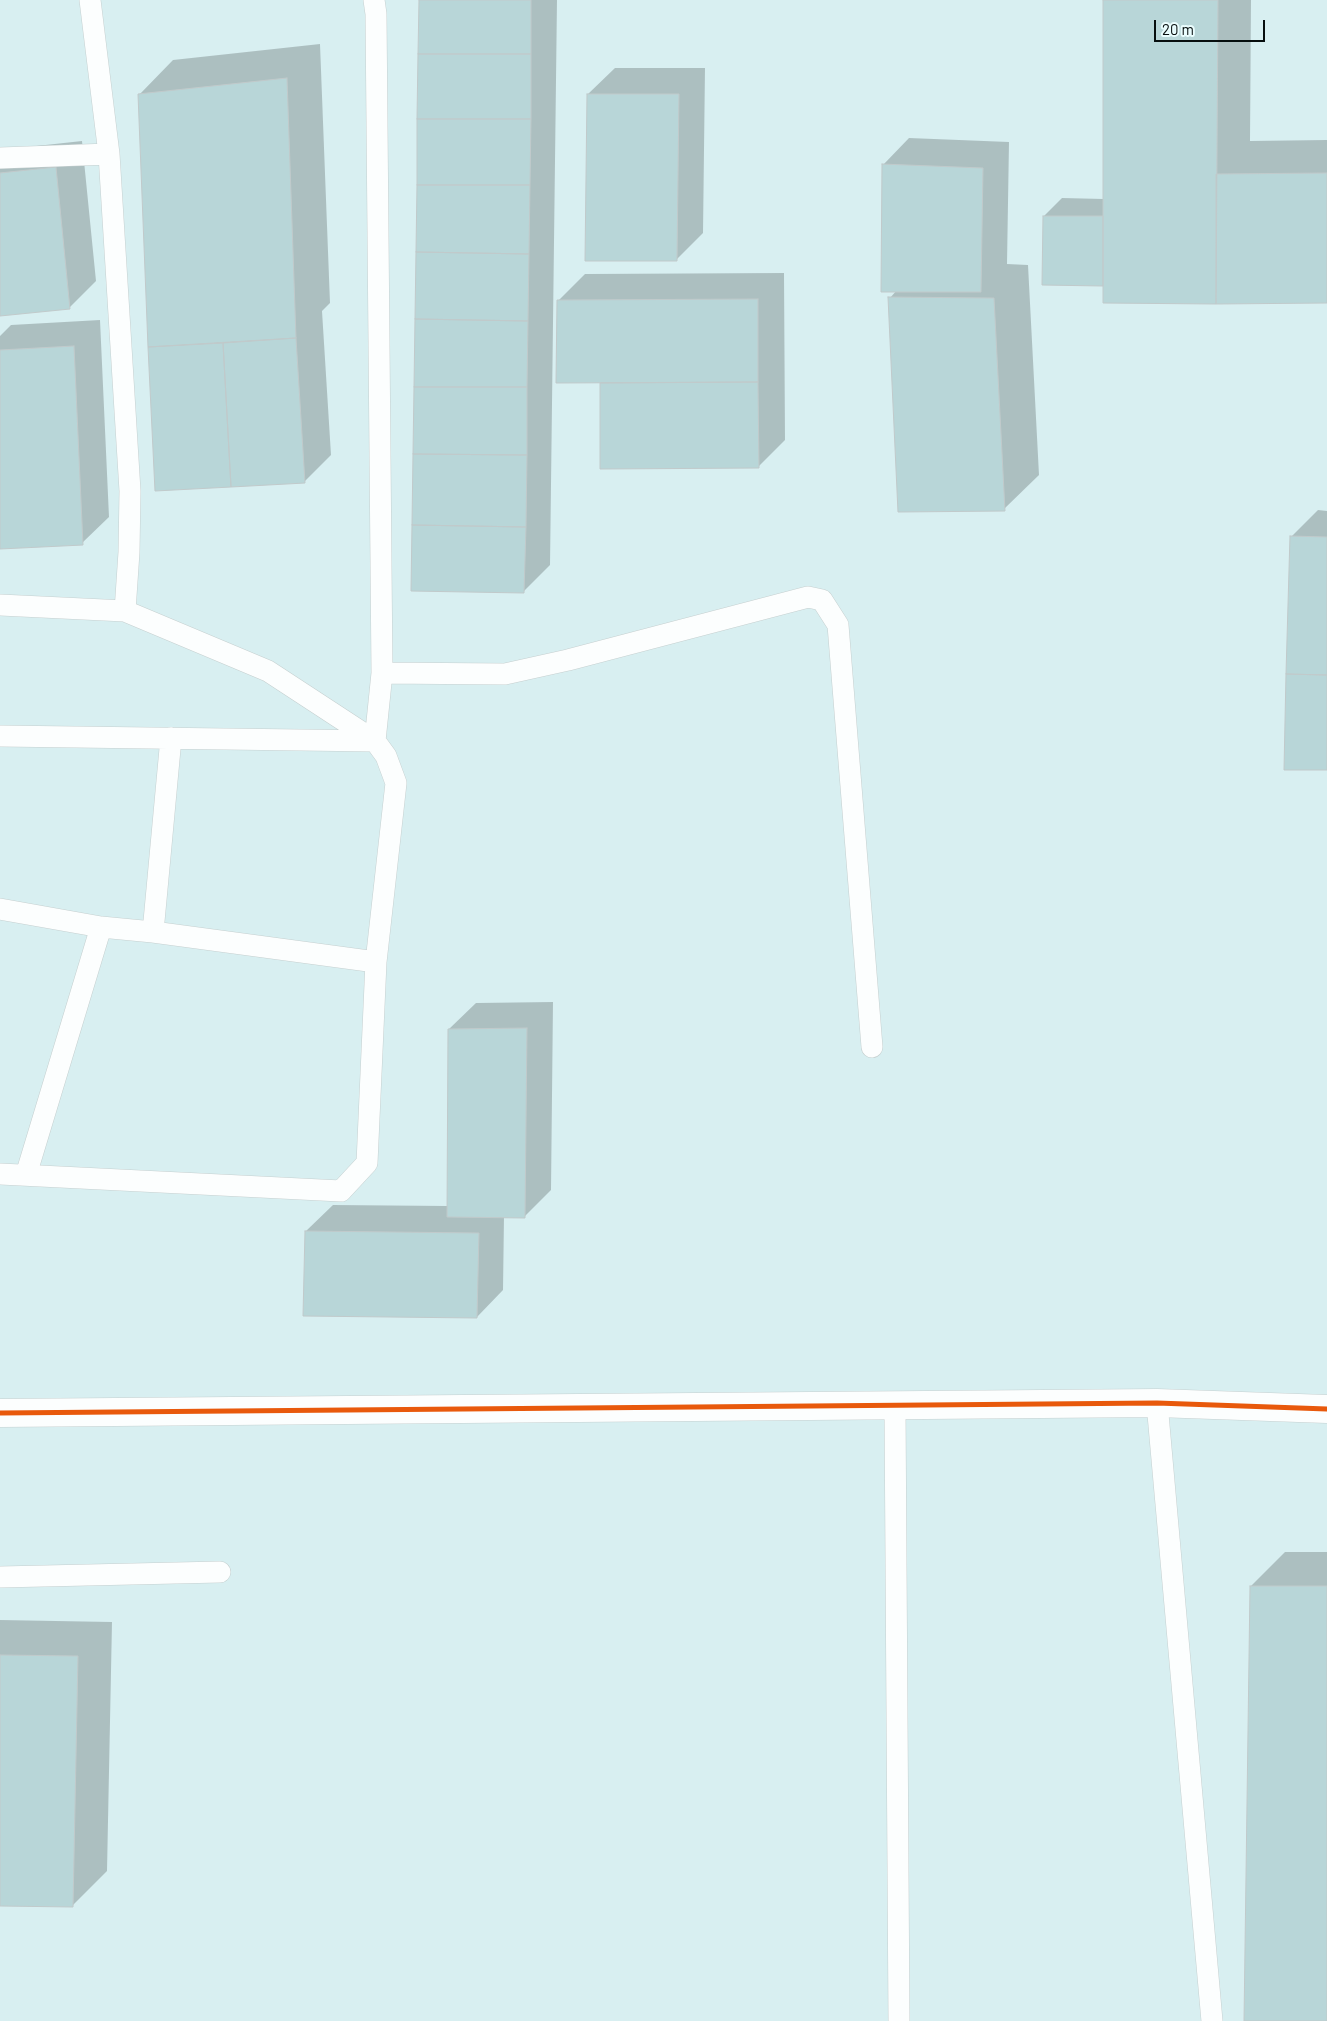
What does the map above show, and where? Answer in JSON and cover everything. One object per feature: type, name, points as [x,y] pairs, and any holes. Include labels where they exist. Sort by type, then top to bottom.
[{"type":"street","points":[[0,1413],[895,1407],[1157,1403],[1327,1410]]},
{"type":"lane","points":[[90,0],[109,154],[130,491],[126,611]]},
{"type":"lane","points":[[374,0],[376,14],[382,672],[374,741]]},
{"type":"lane","points":[[0,158],[109,154]]},
{"type":"lane","points":[[382,672],[505,674],[568,660],[808,598],[822,600],[838,625],[872,1047]]},
{"type":"lane","points":[[0,605],[126,611],[268,671],[374,741],[386,756],[396,783],[376,962],[368,1163],[341,1191],[0,1174]]},
{"type":"lane","points":[[0,736],[374,741]]},
{"type":"lane","points":[[153,932],[171,738]]},
{"type":"lane","points":[[0,909],[101,927],[153,932],[376,962]]},
{"type":"lane","points":[[26,1175],[101,927]]},
{"type":"lane","points":[[1157,1403],[1212,2021]]},
{"type":"lane","points":[[895,1407],[899,2021]]},
{"type":"lane","points":[[0,1577],[220,1572]]},
{"type":"shaded area","points":[[0,0],[1327,0],[1327,2021],[0,2021]]},
{"type":"building","points":[[419,0],[531,0],[531,54],[418,54]]},
{"type":"building","points":[[1103,0],[1218,0],[1216,304],[1103,303]]},
{"type":"building","points":[[418,54],[531,54],[531,119],[417,119]]},
{"type":"building","points":[[287,78],[296,338],[148,347],[138,94]]},
{"type":"building","points":[[587,94],[679,94],[677,261],[585,261]]},
{"type":"building","points":[[417,119],[531,119],[530,185],[417,185]]},
{"type":"building","points":[[882,164],[983,168],[981,292],[881,292]]},
{"type":"building","points":[[56,167],[70,309],[0,316],[0,173]]},
{"type":"building","points":[[1327,173],[1327,303],[1216,304],[1216,174]]},
{"type":"building","points":[[417,185],[530,185],[529,254],[416,252]]},
{"type":"building","points":[[1043,216],[1103,216],[1103,286],[1042,285]]},
{"type":"building","points":[[416,252],[529,254],[528,321],[415,319]]},
{"type":"building","points":[[888,297],[994,298],[1005,511],[898,512]]},
{"type":"building","points":[[758,299],[758,382],[556,383],[557,300]]},
{"type":"building","points":[[415,319],[528,321],[527,387],[414,387]]},
{"type":"building","points":[[296,338],[305,483],[231,487],[223,343]]},
{"type":"building","points":[[223,343],[231,487],[155,491],[148,347]]},
{"type":"building","points":[[74,346],[83,545],[0,549],[0,350]]},
{"type":"building","points":[[758,382],[759,468],[600,469],[600,383]]},
{"type":"building","points":[[414,387],[527,387],[527,455],[413,454]]},
{"type":"building","points":[[413,454],[527,455],[526,527],[412,525]]},
{"type":"building","points":[[412,525],[526,527],[524,593],[411,591]]},
{"type":"building","points":[[1290,536],[1327,537],[1327,675],[1286,674]]},
{"type":"building","points":[[1286,674],[1327,675],[1327,770],[1284,770]]},
{"type":"building","points":[[527,1028],[525,1218],[447,1217],[448,1029]]},
{"type":"building","points":[[305,1231],[479,1233],[477,1318],[303,1316]]},
{"type":"building","points":[[1250,1586],[1327,1586],[1327,2021],[1244,2021]]},
{"type":"building","points":[[0,1655],[78,1656],[73,1907],[0,1906]]},
{"type":"cycle path","points":[[0,1413],[1157,1403],[1327,1409]]}]
